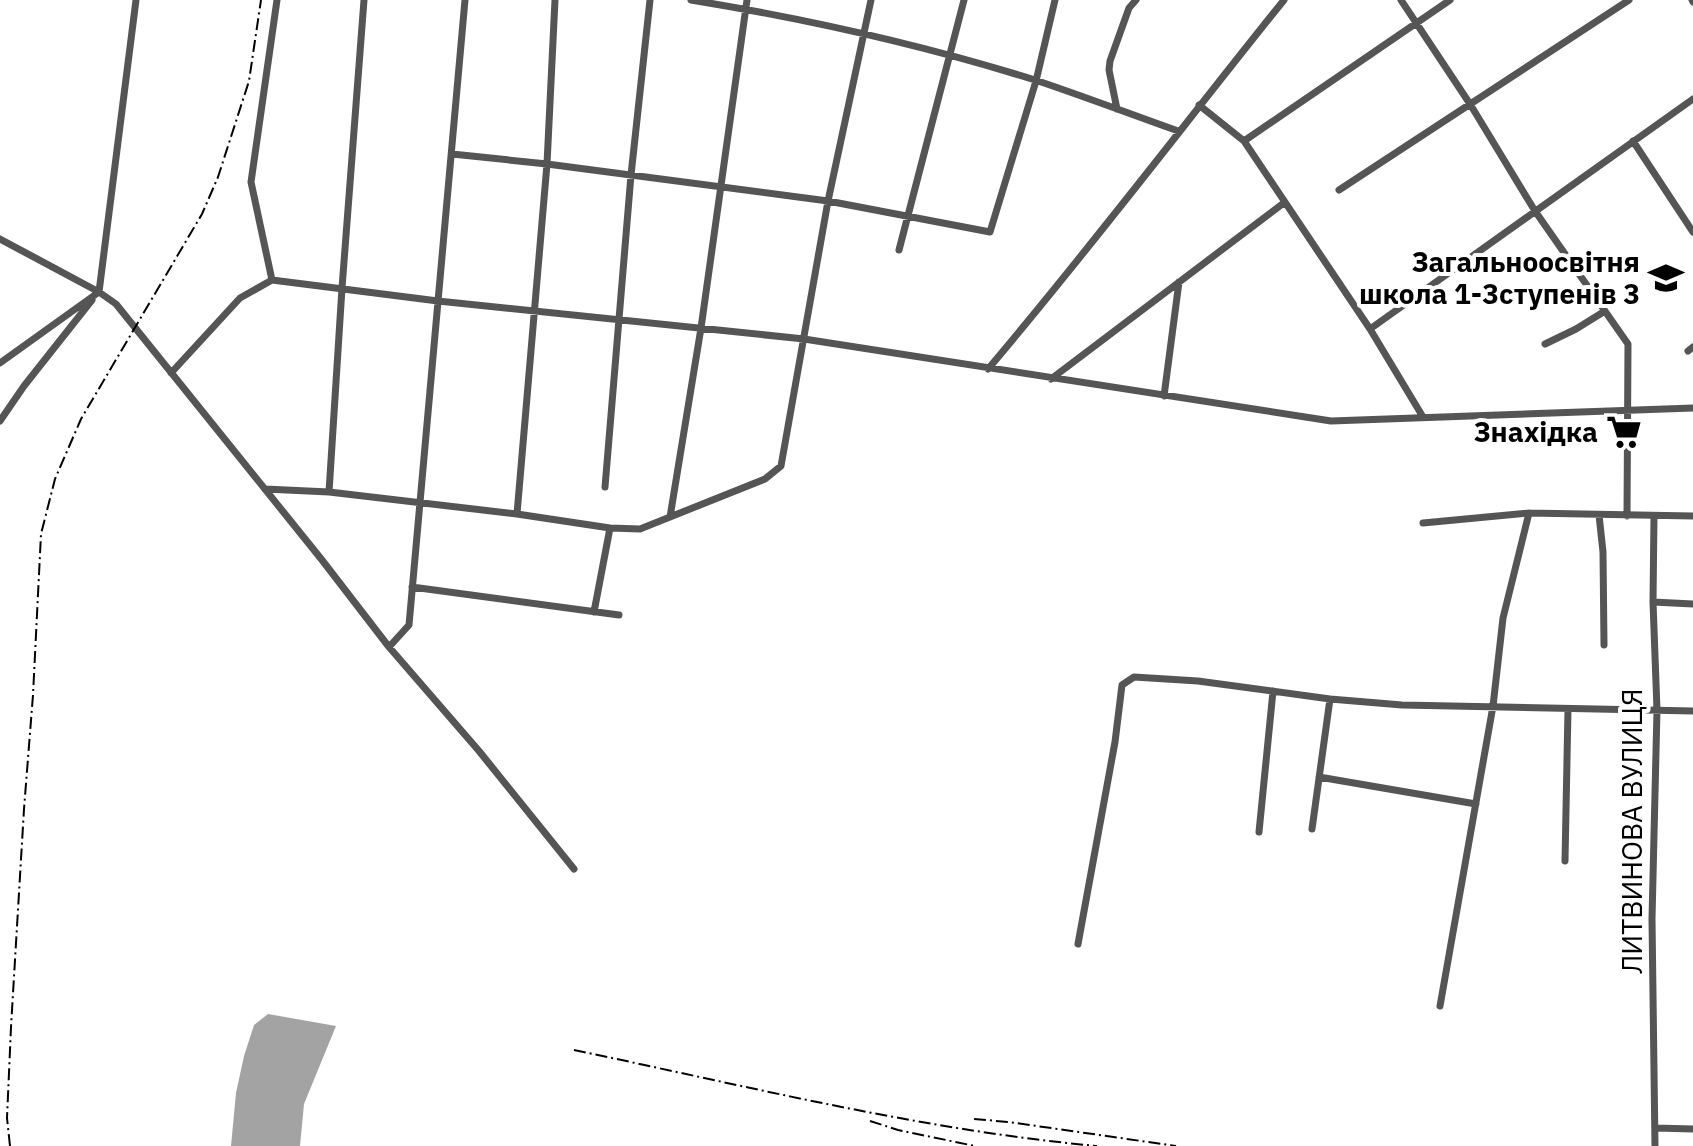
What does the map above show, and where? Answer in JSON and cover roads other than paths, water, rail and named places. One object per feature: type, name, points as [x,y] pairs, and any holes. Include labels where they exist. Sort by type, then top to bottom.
[{"type":"street","points":[[0,421],[99,292],[136,0]]},
{"type":"street","points":[[272,280],[251,182],[277,0]]},
{"type":"street","points":[[329,492],[364,0]]},
{"type":"street","points":[[389,647],[409,625],[465,0]]},
{"type":"street","points":[[517,514],[547,164],[555,0]]},
{"type":"street","points":[[605,487],[631,175],[650,0]]},
{"type":"street","points":[[691,0],[864,34],[950,56],[1036,81],[1178,131]]},
{"type":"street","points":[[670,517],[701,328],[747,0]]},
{"type":"street","points":[[265,489],[329,492],[610,528],[640,529],[765,479],[781,466],[828,201],[871,0]]},
{"type":"street","points":[[899,250],[964,0]]},
{"type":"street","points":[[452,154],[828,201],[990,232],[1036,81],[1055,0]]},
{"type":"street","points":[[1117,109],[1110,81],[1110,61],[1129,8],[1136,0]]},
{"type":"street","points":[[988,369],[1051,295],[1284,0]]},
{"type":"street","points":[[1401,0],[1470,104],[1535,211],[1628,344],[1627,516]]},
{"type":"street","points":[[1244,141],[1450,0]]},
{"type":"street","points":[[1339,190],[1629,0]]},
{"type":"street","points":[[1370,329],[1693,99]]},
{"type":"street","points":[[1199,105],[1244,141],[1370,329],[1423,417]]},
{"type":"street","points":[[1633,141],[1693,232]]},
{"type":"street","points":[[1051,379],[1285,202]]},
{"type":"street","points":[[0,239],[116,304],[389,647],[479,751],[574,869]]},
{"type":"street","points":[[171,373],[240,298],[272,280],[438,301],[804,339],[1331,421],[1693,408]]},
{"type":"street","points":[[1164,396],[1179,282]]},
{"type":"street","points":[[0,363],[99,292]]},
{"type":"street","points":[[1545,344],[1605,311]]},
{"type":"street","points":[[1440,1006],[1493,706],[1503,618],[1529,513]]},
{"type":"street","points":[[1423,523],[1529,513],[1693,516]]},
{"type":"street","points":[[1599,515],[1603,552],[1604,645]]},
{"type":"street","name":"ЛИТВИНОВА ВУЛИЦЯ","points":[[1654,516],[1657,710],[1652,919],[1655,1146]]},
{"type":"street","points":[[594,612],[610,528]]},
{"type":"street","points":[[412,587],[619,615]]},
{"type":"street","points":[[1653,602],[1693,604]]},
{"type":"street","points":[[1078,944],[1115,742],[1122,685],[1134,677],[1198,681],[1330,699],[1402,705],[1693,711]]},
{"type":"street","points":[[1259,832],[1273,691]]},
{"type":"street","points":[[1312,829],[1330,699]]},
{"type":"street","points":[[1565,861],[1568,709]]},
{"type":"street","points":[[1319,777],[1476,804]]},
{"type":"street","points":[[1655,1128],[1693,1129]]},
{"type":"railway","points":[[10,1146],[7,1118],[11,1027],[41,534],[55,479],[81,419],[202,214],[218,177],[249,81],[261,0]]},
{"type":"railway","points":[[574,1050],[900,1118],[1097,1146]]},
{"type":"railway","points":[[974,1119],[1176,1146]]},
{"type":"railway","points":[[870,1121],[975,1146]]},
{"type":"place","name":"Загальноосвiтня школа 1-3ступенiв 3","points":[[1666,278]]},
{"type":"place","name":"Знахідка","points":[[1624,432]]}]
